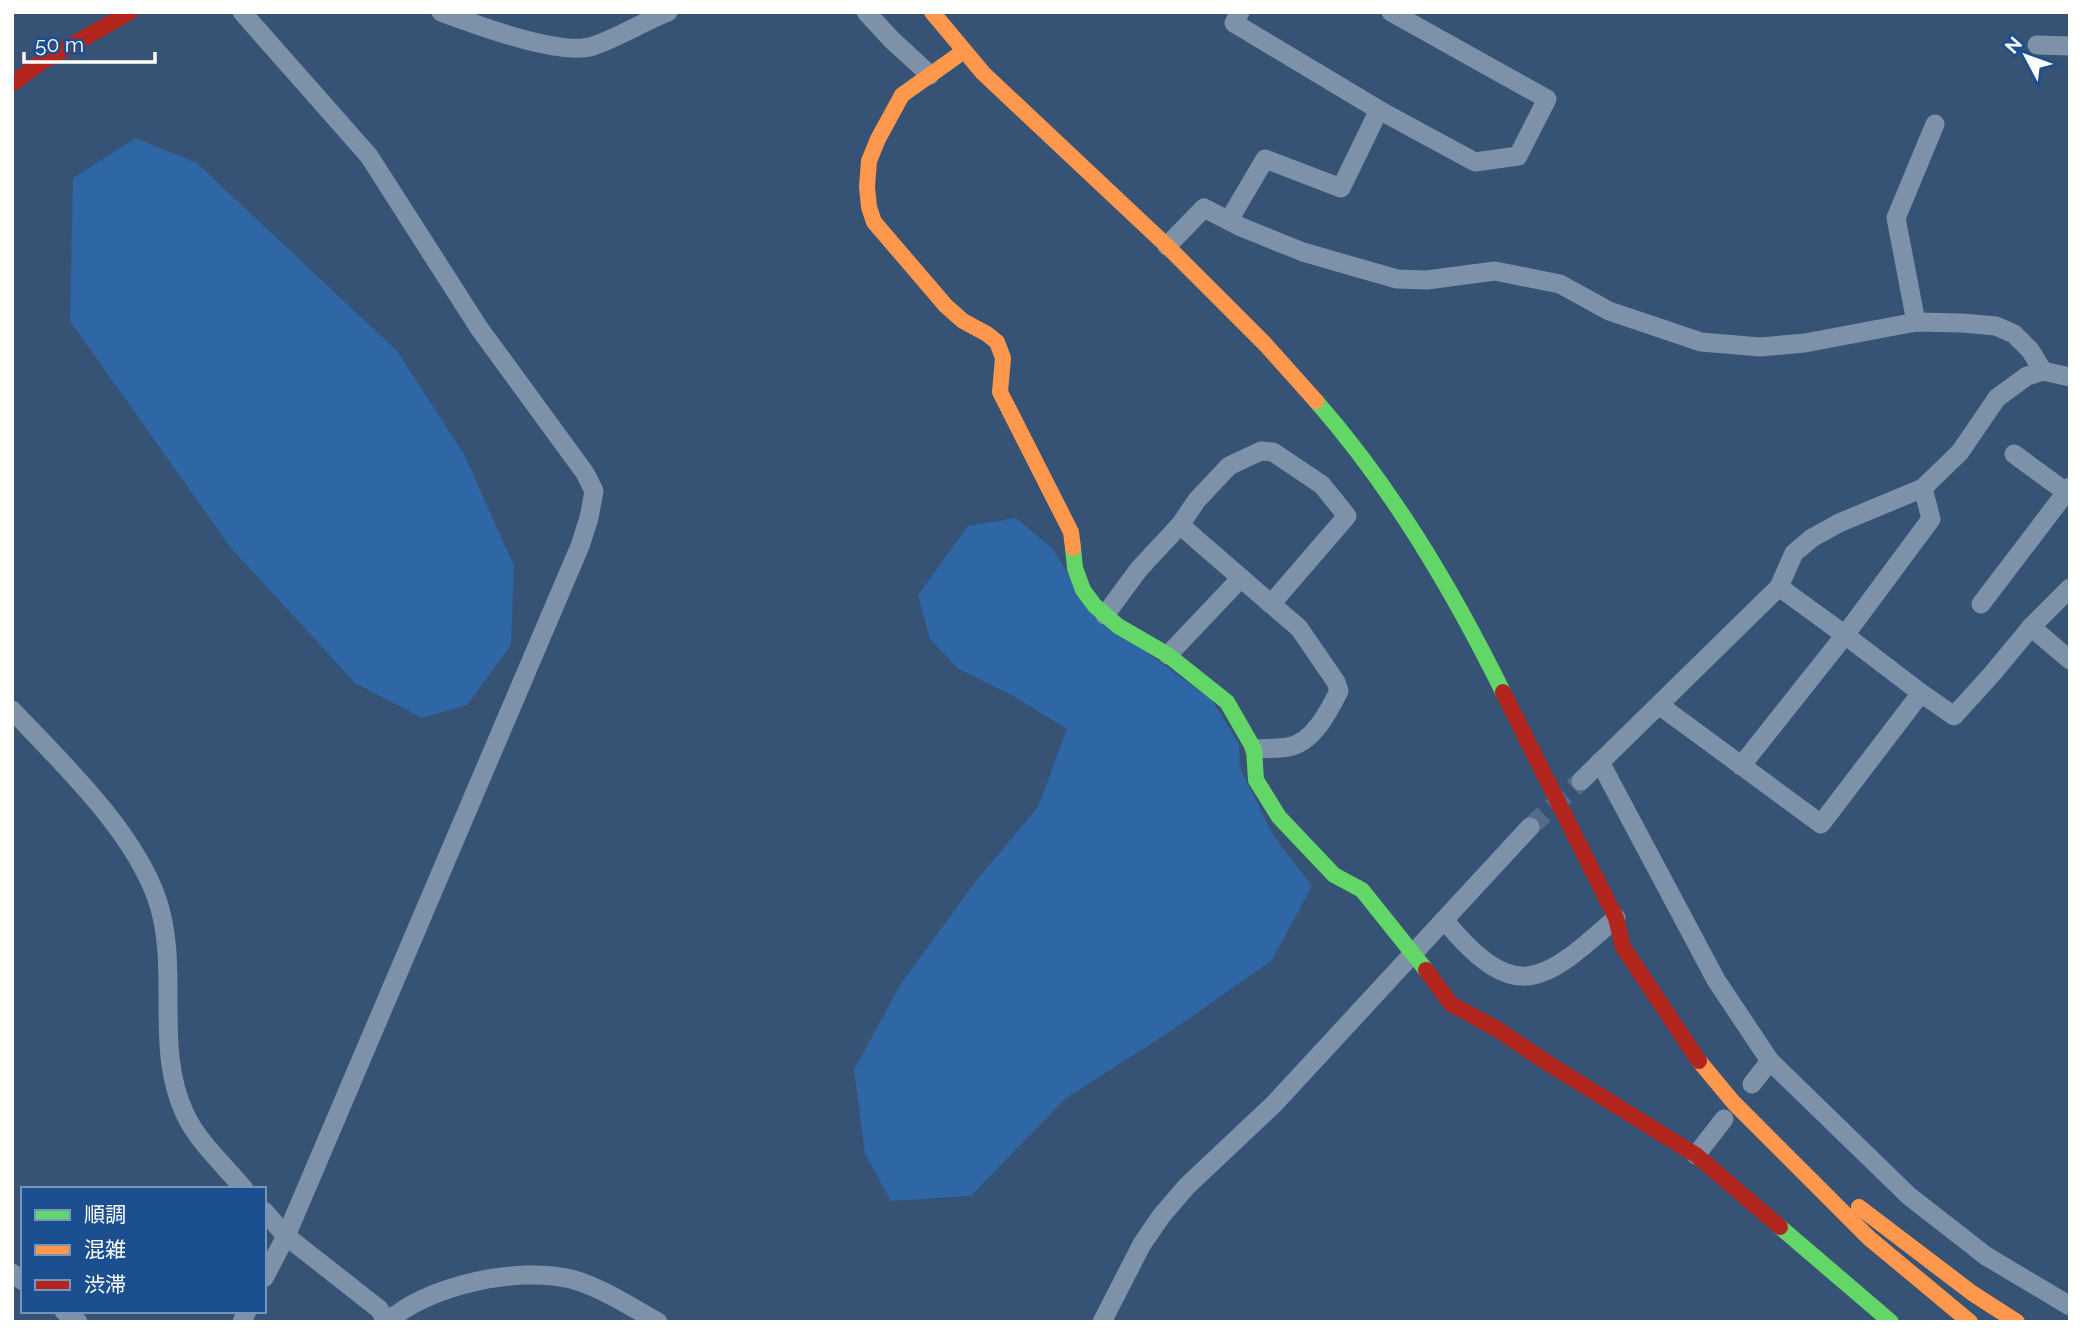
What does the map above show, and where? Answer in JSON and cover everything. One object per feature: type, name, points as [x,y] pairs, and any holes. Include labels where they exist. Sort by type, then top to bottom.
[{"type":"street","points":[[12,84],[40,63],[131,12]]},
{"type":"street","points":[[242,12],[369,156],[479,328],[585,473],[594,491],[589,518],[574,559],[286,1236],[266,1274]]},
{"type":"street","points":[[441,12],[502,33],[575,49],[593,46],[668,12]]},
{"type":"street","points":[[866,12],[930,75]]},
{"type":"street","points":[[932,12],[983,73],[1167,246],[1299,380],[1367,465],[1427,551],[1469,623],[1616,918],[1623,947],[1684,1041],[1725,1093],[1869,1238],[1970,1322]]},
{"type":"street","points":[[1240,12],[1234,23],[1379,110],[1475,162],[1518,156],[1547,99],[1391,12]]},
{"type":"street","points":[[2037,45],[2070,46]]},
{"type":"street","points":[[964,51],[902,95],[869,161],[869,207],[874,222],[944,305],[965,323],[995,340],[1001,348],[1003,355],[1000,392],[1071,532],[1076,568],[1083,590],[1118,626],[1168,655],[1227,702],[1254,749],[1256,780],[1279,817],[1334,875],[1362,890],[1451,1004],[1497,1029],[1696,1155],[1891,1322]]},
{"type":"street","points":[[1229,220],[1265,159],[1340,188],[1379,110]]},
{"type":"street","points":[[1916,322],[1896,218],[1936,124]]},
{"type":"street","points":[[1167,246],[1204,208],[1303,251],[1397,279],[1427,280],[1495,271],[1560,284],[1609,311],[1701,342],[1760,347],[1805,343],[1916,322],[1996,326],[2014,334],[2031,350],[2043,371]]},
{"type":"street","points":[[1581,781],[1779,587],[1794,553],[1812,538],[1839,523],[1923,488],[1960,452],[1997,398],[2027,376],[2043,371],[2070,377]]},
{"type":"street","points":[[1105,615],[1139,569],[1180,526],[1197,500],[1229,466],[1261,452],[1273,452],[1322,485],[1347,516],[1271,604]]},
{"type":"street","points":[[1981,604],[2068,490],[2014,454]]},
{"type":"street","points":[[1741,766],[1845,635],[1931,519],[1923,488]]},
{"type":"street","points":[[1180,526],[1299,628],[1339,691],[1326,717],[1308,736],[1291,747],[1254,749]]},
{"type":"street","points":[[1168,655],[1241,578]]},
{"type":"street","points":[[1779,587],[1954,716],[2031,627],[2070,588]]},
{"type":"street","points":[[2031,627],[2070,660]]},
{"type":"street","points":[[1658,705],[1821,824],[1921,693]]},
{"type":"street","points":[[12,710],[90,795],[120,833],[151,885],[158,902],[166,939],[168,1058],[175,1087],[184,1113],[195,1132],[242,1187]]},
{"type":"street","points":[[1600,762],[1716,980],[1770,1061],[1909,1196],[1986,1256],[2070,1306]]},
{"type":"street","points":[[1102,1322],[1142,1244],[1187,1186],[1274,1104],[1530,827]]},
{"type":"street","points":[[1445,920],[1483,961],[1502,972],[1522,976],[1545,973],[1570,958],[1616,918]]},
{"type":"street","points":[[1616,918],[1646,951],[1687,1019],[1755,1105],[1823,1177],[1921,1256],[2017,1322]]},
{"type":"street","points":[[1752,1084],[1770,1061]]},
{"type":"street","points":[[1696,1155],[1724,1119]]},
{"type":"street","points":[[266,1214],[286,1236],[379,1309],[385,1322],[397,1313],[457,1286],[515,1275],[571,1279],[590,1286],[658,1322]]},
{"type":"shaded area","points":[[136,138],[197,163],[397,351],[464,454],[514,566],[511,645],[467,705],[422,718],[355,683],[231,548],[70,321],[73,178]]},
{"type":"shaded area","points":[[1016,518],[1052,548],[1094,614],[1212,700],[1239,744],[1240,768],[1273,835],[1312,886],[1272,960],[1183,1023],[1065,1099],[971,1196],[891,1201],[865,1154],[854,1070],[900,985],[976,881],[1038,807],[1067,729],[1010,694],[957,668],[930,639],[918,595],[968,526]]},
{"type":"tunnel","points":[[1530,827],[1581,781]]},
{"type":"traffic: fast","points":[[1316,401],[1371,469],[1396,505],[1442,578],[1503,692]]},
{"type":"traffic: fast","points":[[1073,548],[1075,568],[1083,590],[1095,606],[1118,626],[1168,655],[1227,702],[1254,749],[1256,780],[1279,817],[1334,875],[1362,890],[1426,970]]},
{"type":"traffic: fast","points":[[1780,1227],[1891,1322]]},
{"type":"traffic: slow","points":[[932,12],[983,73],[1167,246],[1265,344],[1316,401]]},
{"type":"traffic: slow","points":[[964,51],[902,95],[869,161],[869,207],[874,222],[946,306],[963,321],[997,342],[1003,358],[1000,392],[1071,532],[1073,548]]},
{"type":"traffic: slow","points":[[1699,1061],[1734,1103],[1869,1238],[1970,1322]]},
{"type":"traffic: slow","points":[[1859,1207],[1972,1293],[2017,1322]]},
{"type":"traffic: jam","points":[[12,84],[40,63],[130,12]]},
{"type":"traffic: jam","points":[[1503,692],[1616,918],[1623,947],[1699,1061]]},
{"type":"traffic: jam","points":[[1426,970],[1451,1004],[1497,1029],[1696,1155],[1780,1227]]}]
